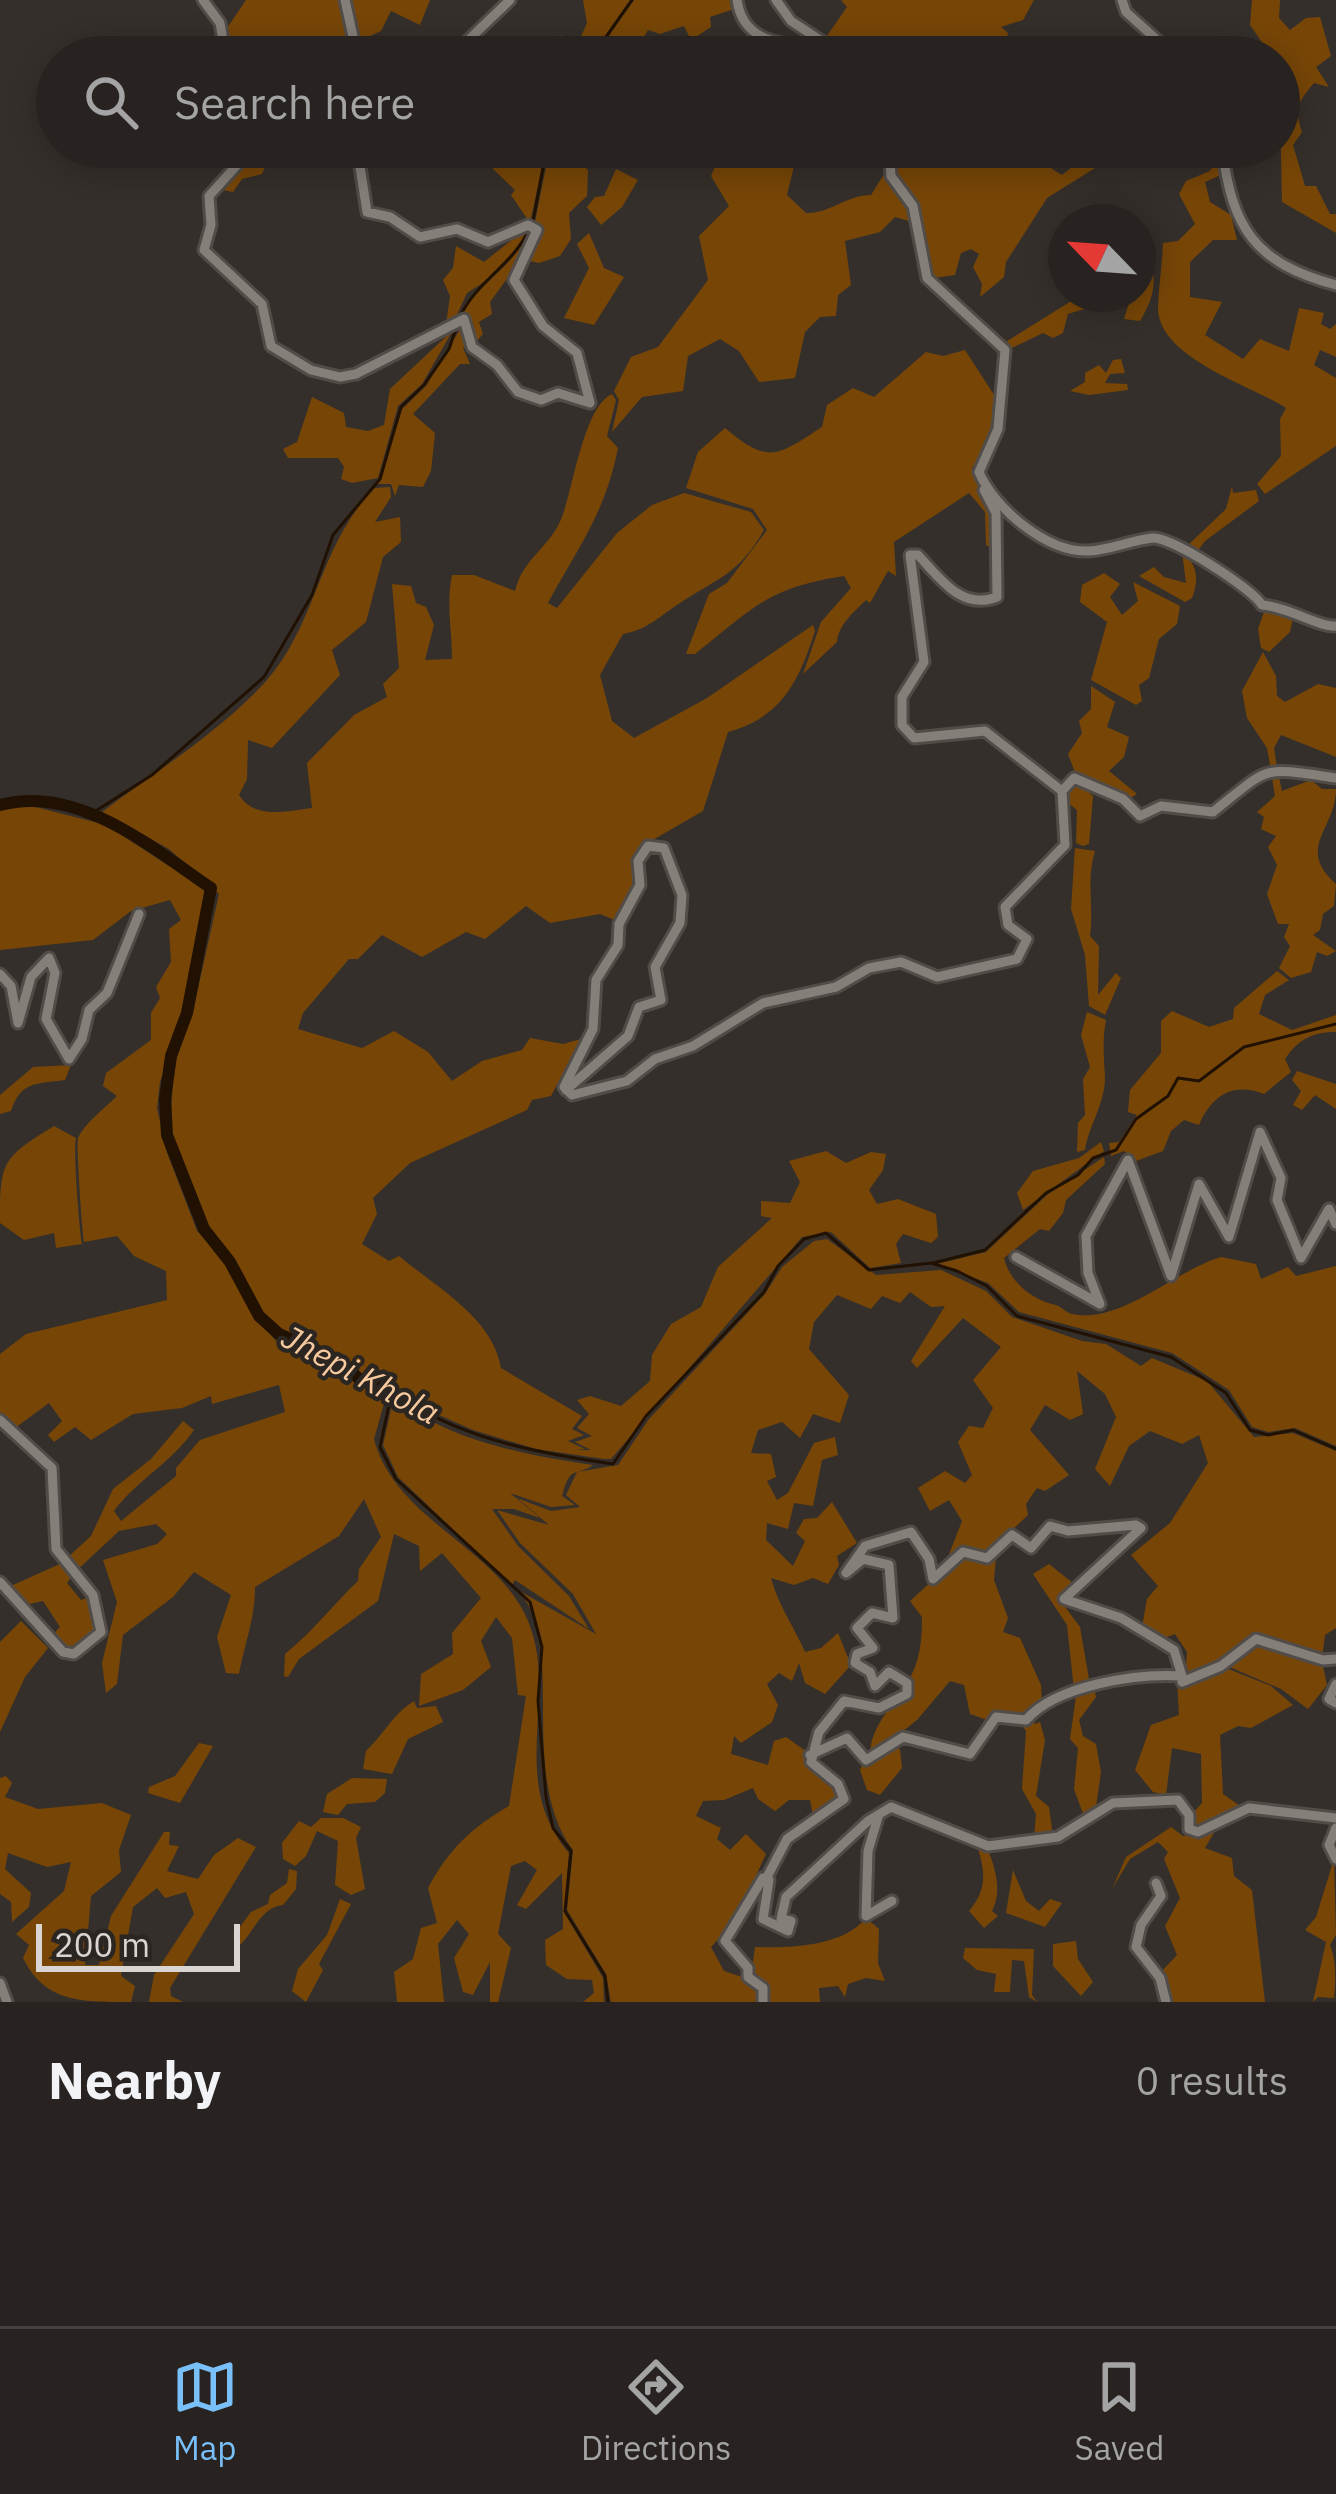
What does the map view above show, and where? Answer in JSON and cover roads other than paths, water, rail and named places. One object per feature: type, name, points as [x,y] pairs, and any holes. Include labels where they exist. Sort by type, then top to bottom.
[{"type":"street","points":[[203,0],[220,23],[222,36]]},
{"type":"street","points":[[345,0],[353,36]]},
{"type":"street","points":[[473,36],[510,0]]},
{"type":"street","points":[[737,0],[747,26],[758,36]]},
{"type":"street","points":[[776,0],[791,21],[812,36]]},
{"type":"street","points":[[1122,0],[1126,11],[1153,36]]},
{"type":"street","points":[[234,168],[209,196],[212,226],[204,250],[262,304],[268,338],[277,351],[311,370],[347,376],[446,333],[464,319],[472,347],[497,365],[518,392],[541,400],[558,393],[590,403],[577,353],[543,326],[514,280],[537,230],[528,225],[488,242],[457,229],[427,238],[410,233],[395,220],[368,212],[358,168]]},
{"type":"street","points":[[566,1090],[581,1094],[627,1081],[655,1059],[693,1046],[763,1003],[836,987],[869,968],[901,962],[937,977],[1017,959],[1027,939],[1008,925],[1005,907],[1065,845],[1062,791],[982,730],[914,738],[902,724],[902,697],[924,662],[910,555],[918,555],[958,595],[978,601],[997,597],[996,513],[980,466],[998,429],[1005,350],[927,278],[913,206],[891,176],[890,168]]},
{"type":"street","points":[[1224,168],[1252,243],[1283,267],[1336,285]]},
{"type":"street","points":[[981,479],[1019,522],[1070,549],[1089,551],[1159,538],[1234,577],[1262,605],[1280,604],[1324,627],[1336,626]]},
{"type":"street","points":[[1062,791],[1079,779],[1123,800],[1140,816],[1167,806],[1198,814],[1213,812],[1262,771],[1336,778]]},
{"type":"street","points":[[654,844],[672,862],[682,895],[680,923],[655,968],[661,1000],[639,1007],[628,1036],[566,1090],[593,1029],[599,972],[618,945],[619,924],[640,885],[638,861],[654,844]]},
{"type":"street","points":[[0,974],[11,986],[18,1023],[31,977],[49,958],[55,973],[46,1019],[69,1059],[82,1040],[89,1010],[107,993],[139,914]]},
{"type":"street","points":[[1016,1257],[1100,1304],[1084,1257],[1086,1235],[1128,1160],[1171,1276],[1199,1184],[1228,1237],[1260,1132],[1281,1178],[1277,1200],[1301,1258],[1329,1209],[1336,1224]]},
{"type":"street","points":[[0,1420],[52,1468],[56,1549],[93,1595],[100,1632],[74,1654],[63,1652],[0,1582]]},
{"type":"street","points":[[810,1755],[819,1732],[844,1701],[879,1708],[907,1694],[907,1683],[889,1672],[875,1686],[870,1672],[854,1659],[873,1648],[857,1632],[865,1619],[880,1612],[893,1618],[889,1565],[863,1559],[846,1574],[865,1546],[903,1533],[916,1536],[933,1579],[962,1552],[987,1558],[1012,1535],[1027,1540],[1030,1548],[1050,1526],[1068,1531],[1136,1525],[1141,1528],[1137,1533],[1064,1598],[1121,1618],[1174,1650],[1182,1682],[1209,1672],[1256,1639],[1336,1659]]},
{"type":"street","points":[[810,1755],[847,1738],[866,1760],[903,1737],[970,1754],[996,1717],[1026,1720],[1051,1700],[1094,1684],[1182,1676]]},
{"type":"street","points":[[1336,1684],[1329,1699],[1336,1703]]},
{"type":"street","points":[[764,2002],[763,1988],[748,1977],[748,1968],[725,1941],[787,1839],[844,1799],[810,1755]]},
{"type":"street","points":[[766,1879],[763,1919],[788,1930],[790,1922],[779,1912],[785,1897],[880,1812],[902,1809],[988,1846],[1058,1837],[1113,1803],[1151,1797],[1178,1800],[1190,1815],[1189,1829],[1198,1832],[1249,1808],[1336,1818]]},
{"type":"street","points":[[880,1812],[868,1852],[866,1916],[892,1901]]},
{"type":"street","points":[[1336,1828],[1329,1845],[1336,1858]]},
{"type":"street","points":[[1156,1883],[1161,1896],[1141,1925],[1136,1947],[1160,1978],[1166,2002]]},
{"type":"street","points":[[0,1983],[7,2002]]},
{"type":"waterway","points":[[607,36],[632,0]]},
{"type":"waterway","points":[[533,221],[543,168]]},
{"type":"waterway","points":[[459,319],[529,230]]},
{"type":"waterway","points":[[91,814],[152,775],[264,677],[312,595],[333,535],[380,479],[401,407],[424,385],[449,349],[456,328]]},
{"type":"waterway","name":"Jhepi Khola","points":[[0,805],[29,801],[85,811],[138,838],[211,888],[187,1013],[171,1056],[165,1099],[167,1135],[204,1229],[230,1262],[259,1316],[279,1334],[341,1361],[360,1380],[392,1391]]},
{"type":"waterway","points":[[933,1263],[985,1250],[1046,1193],[1078,1175],[1093,1158],[1116,1150],[1136,1119],[1168,1096],[1178,1078],[1199,1081],[1244,1047],[1336,1024]]},
{"type":"waterway","name":"Jhepi Khola","points":[[608,2002],[605,1976],[565,1911],[571,1851],[553,1828],[546,1797],[538,1701],[542,1647],[530,1602],[396,1479],[380,1447],[392,1391],[470,1432],[555,1455],[613,1464],[646,1416],[764,1292],[778,1266],[804,1239],[826,1233],[869,1270],[931,1263],[987,1286],[1017,1316],[1171,1357],[1226,1393],[1250,1430],[1268,1435],[1293,1430],[1336,1449]]}]
